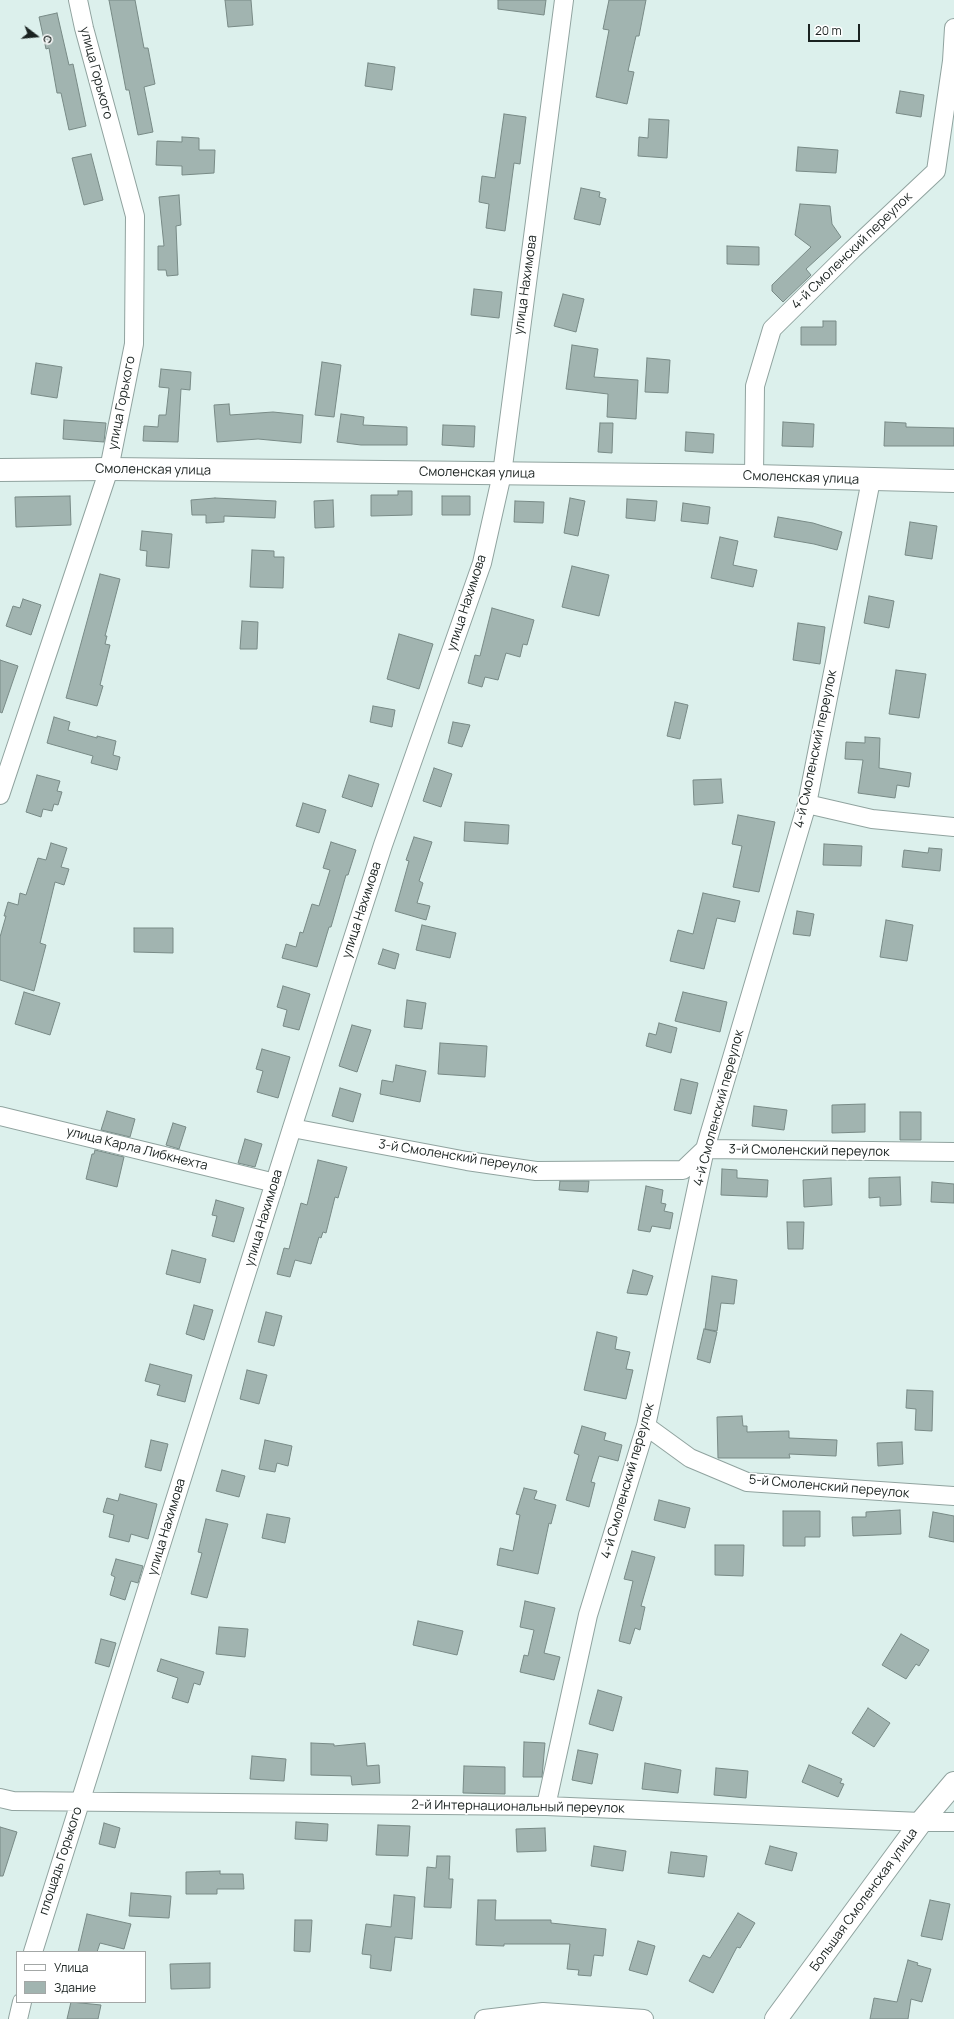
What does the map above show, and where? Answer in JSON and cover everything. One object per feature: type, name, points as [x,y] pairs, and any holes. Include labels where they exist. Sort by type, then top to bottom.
[{"type":"street","name":"улица Горького","points":[[0,795],[109,469],[134,344],[135,216],[84,28],[78,0]]},
{"type":"street","name":"улица Нахимова","points":[[81,1802],[292,1128],[383,845],[482,563],[502,474],[564,0]]},
{"type":"street","name":"4-й Смоленский переулок","points":[[754,476],[755,386],[772,329],[852,250],[936,171],[952,61],[954,28]]},
{"type":"street","name":"Смоленская улица","points":[[0,470],[109,469],[754,476],[954,481]]},
{"type":"street","name":"4-й Смоленский переулок","points":[[546,1806],[588,1615],[646,1426],[705,1149],[807,804],[871,480]]},
{"type":"street","points":[[807,804],[872,819],[954,827]]},
{"type":"street","name":"улица Карла Либкнехта","points":[[0,1116],[275,1183]]},
{"type":"street","name":"3-й Смоленский переулок","points":[[292,1128],[467,1161],[536,1171],[683,1170],[705,1149],[954,1152]]},
{"type":"street","name":"5-й Смоленский переулок","points":[[646,1426],[690,1458],[747,1482],[954,1496]]},
{"type":"street","name":"Большая Смоленская улица","points":[[776,2019],[921,1822],[954,1783]]},
{"type":"street","name":"площадь Горького","points":[[0,1798],[13,1802],[81,1802],[33,1951]]},
{"type":"street","name":"2-й Интернациональный переулок","points":[[81,1802],[546,1806],[921,1822],[954,1822]]},
{"type":"street","points":[[18,2019],[22,2003]]},
{"type":"street","points":[[484,2019],[543,2012],[644,2019]]},
{"type":"building","points":[[109,0],[135,0],[144,48],[148,48],[155,84],[144,87],[153,132],[138,135],[129,90],[126,90]]},
{"type":"building","points":[[225,0],[251,0],[253,25],[228,27]]},
{"type":"building","points":[[498,0],[546,0],[544,15],[498,9]]},
{"type":"building","points":[[609,0],[646,0],[639,36],[636,36],[628,71],[634,72],[627,104],[596,97],[609,30],[603,29]]},
{"type":"building","points":[[57,13],[69,65],[73,64],[86,126],[69,130],[61,93],[57,93],[49,48],[46,49],[39,17]]},
{"type":"building","points":[[368,63],[395,67],[392,90],[365,86]]},
{"type":"building","points":[[900,91],[924,95],[921,117],[896,113]]},
{"type":"building","points":[[504,114],[526,117],[520,164],[514,163],[505,231],[486,228],[489,204],[479,202],[482,176],[495,178]]},
{"type":"building","points":[[649,119],[669,120],[667,158],[638,156],[639,137],[648,138]]},
{"type":"building","points":[[182,137],[199,138],[199,150],[215,150],[214,173],[182,175],[182,166],[156,165],[157,141],[182,142]]},
{"type":"building","points":[[798,147],[838,150],[836,173],[796,171]]},
{"type":"building","points":[[91,154],[103,200],[84,205],[72,158]]},
{"type":"building","points":[[581,188],[600,192],[599,197],[606,199],[600,225],[574,219]]},
{"type":"building","points":[[179,195],[181,225],[176,226],[178,275],[167,276],[166,270],[158,270],[158,246],[164,246],[159,197]]},
{"type":"building","points":[[800,204],[830,206],[832,224],[841,237],[806,269],[811,275],[783,302],[772,291],[772,285],[811,247],[795,235]]},
{"type":"building","points":[[727,246],[759,247],[759,265],[727,264]]},
{"type":"building","points":[[474,289],[502,292],[499,318],[471,315]]},
{"type":"building","points":[[563,294],[584,299],[576,332],[554,326]]},
{"type":"building","points":[[823,321],[836,321],[836,345],[801,345],[801,327],[823,327]]},
{"type":"building","points":[[572,345],[598,349],[594,377],[638,380],[636,419],[607,417],[608,394],[566,389]]},
{"type":"building","points":[[647,358],[670,360],[668,393],[645,392]]},
{"type":"building","points":[[322,362],[341,365],[334,417],[315,415]]},
{"type":"building","points":[[36,363],[62,367],[57,398],[31,394]]},
{"type":"building","points":[[161,369],[191,372],[190,390],[181,389],[178,442],[143,441],[144,426],[158,427],[159,415],[166,415],[169,388],[159,387]]},
{"type":"building","points":[[229,404],[230,415],[273,412],[303,415],[301,443],[258,439],[217,442],[214,405]]},
{"type":"building","points":[[341,414],[364,417],[363,425],[407,427],[407,445],[361,445],[337,442]]},
{"type":"building","points":[[64,420],[106,423],[104,442],[63,439]]},
{"type":"building","points":[[783,422],[814,424],[813,447],[782,446]]},
{"type":"building","points":[[885,422],[906,423],[906,427],[954,428],[954,446],[884,446]]},
{"type":"building","points":[[600,423],[613,423],[612,453],[598,452]]},
{"type":"building","points":[[443,425],[475,426],[474,447],[442,445]]},
{"type":"building","points":[[686,432],[714,434],[713,453],[685,451]]},
{"type":"building","points":[[398,491],[412,491],[412,515],[371,516],[371,495],[398,495]]},
{"type":"building","points":[[70,496],[71,525],[16,527],[15,497]]},
{"type":"building","points":[[442,496],[470,496],[470,515],[442,515]]},
{"type":"building","points":[[215,498],[276,501],[275,518],[224,516],[224,522],[206,523],[206,515],[192,515],[191,500]]},
{"type":"building","points":[[570,498],[585,501],[578,536],[564,533]]},
{"type":"building","points":[[627,499],[657,501],[655,521],[626,518]]},
{"type":"building","points":[[333,500],[334,527],[315,528],[314,501]]},
{"type":"building","points":[[515,501],[544,502],[543,523],[514,522]]},
{"type":"building","points":[[683,503],[710,507],[708,524],[681,521]]},
{"type":"building","points":[[778,517],[813,523],[842,532],[837,550],[814,544],[774,537]]},
{"type":"building","points":[[910,522],[937,526],[932,559],[905,555]]},
{"type":"building","points":[[142,531],[172,534],[169,568],[146,566],[147,551],[140,550]]},
{"type":"building","points":[[720,537],[738,541],[733,565],[757,570],[753,587],[711,578]]},
{"type":"building","points":[[252,550],[274,551],[274,557],[284,557],[283,588],[250,587]]},
{"type":"building","points":[[572,566],[609,575],[599,616],[562,607]]},
{"type":"building","points":[[100,574],[120,579],[105,636],[107,636],[105,644],[110,645],[100,685],[103,686],[97,706],[66,698]]},
{"type":"building","points":[[869,596],[894,601],[889,628],[864,623]]},
{"type":"building","points":[[23,599],[41,605],[31,635],[6,626],[13,606],[20,608]]},
{"type":"building","points":[[492,608],[534,620],[527,645],[523,644],[520,657],[506,653],[498,680],[485,677],[482,687],[468,683],[475,655],[480,656]]},
{"type":"building","points":[[242,621],[258,622],[257,649],[240,649]]},
{"type":"building","points":[[798,623],[825,627],[820,664],[793,660]]},
{"type":"building","points":[[399,634],[433,644],[419,689],[387,679]]},
{"type":"building","points":[[0,660],[18,666],[2,713],[0,712]]},
{"type":"building","points":[[896,670],[926,674],[919,718],[889,714]]},
{"type":"building","points":[[675,702],[688,705],[680,739],[667,736]]},
{"type":"building","points":[[373,706],[395,710],[392,727],[370,722]]},
{"type":"building","points":[[54,717],[70,722],[68,730],[97,738],[97,736],[116,741],[113,755],[120,757],[117,770],[91,763],[93,756],[47,743]]},
{"type":"building","points":[[453,722],[470,725],[462,747],[448,743]]},
{"type":"building","points":[[865,737],[880,738],[879,768],[911,773],[909,787],[897,785],[895,798],[858,793],[863,760],[845,759],[846,742],[865,743]]},
{"type":"building","points":[[434,768],[452,774],[441,807],[423,801]]},
{"type":"building","points":[[37,775],[60,781],[57,791],[62,792],[58,805],[54,804],[52,811],[43,809],[41,817],[26,812]]},
{"type":"building","points":[[349,775],[379,784],[372,807],[342,797]]},
{"type":"building","points":[[721,779],[723,803],[694,805],[693,780]]},
{"type":"building","points":[[303,803],[326,810],[319,833],[296,826]]},
{"type":"building","points":[[738,815],[775,822],[759,892],[733,887],[742,846],[732,844]]},
{"type":"building","points":[[465,822],[509,825],[508,844],[464,841]]},
{"type":"building","points":[[414,837],[432,842],[419,881],[423,883],[417,903],[430,906],[426,920],[395,911],[409,861],[406,860]]},
{"type":"building","points":[[331,842],[356,850],[348,875],[346,875],[331,927],[329,927],[317,967],[282,958],[286,944],[296,947],[300,932],[303,933],[312,904],[319,906],[330,870],[323,868]]},
{"type":"building","points":[[51,843],[67,848],[61,867],[69,869],[64,885],[55,882],[40,943],[46,945],[34,991],[0,980],[0,937],[8,902],[18,905],[20,893],[26,895],[38,858],[46,860]]},
{"type":"building","points":[[824,844],[862,846],[861,866],[823,865]]},
{"type":"building","points":[[929,848],[942,849],[940,871],[902,867],[904,850],[928,853]]},
{"type":"building","points":[[703,893],[740,901],[735,922],[717,918],[704,969],[670,961],[678,930],[693,934]]},
{"type":"building","points":[[797,911],[814,914],[810,936],[793,934]]},
{"type":"building","points":[[886,920],[913,925],[907,961],[880,957]]},
{"type":"building","points":[[422,925],[456,933],[450,958],[416,950]]},
{"type":"building","points":[[134,928],[173,928],[173,953],[134,952]]},
{"type":"building","points":[[383,949],[399,954],[395,969],[378,964]]},
{"type":"building","points":[[283,986],[310,994],[299,1030],[283,1026],[287,1010],[277,1007]]},
{"type":"building","points":[[24,992],[60,1003],[50,1035],[15,1024]]},
{"type":"building","points":[[683,992],[727,1002],[720,1032],[675,1021]]},
{"type":"building","points":[[407,1000],[426,1003],[422,1029],[404,1027]]},
{"type":"building","points":[[659,1023],[677,1028],[671,1053],[646,1046],[649,1033],[656,1035]]},
{"type":"building","points":[[352,1025],[371,1030],[357,1072],[339,1066]]},
{"type":"building","points":[[440,1043],[487,1046],[485,1077],[438,1074]]},
{"type":"building","points":[[262,1049],[290,1057],[278,1098],[257,1092],[263,1071],[256,1069]]},
{"type":"building","points":[[396,1065],[426,1071],[420,1102],[380,1094],[382,1080],[393,1082]]},
{"type":"building","points":[[681,1079],[698,1083],[691,1114],[674,1110]]},
{"type":"building","points":[[340,1088],[361,1094],[353,1122],[332,1116]]},
{"type":"building","points":[[865,1104],[865,1132],[832,1133],[832,1105]]},
{"type":"building","points":[[754,1106],[787,1110],[784,1130],[752,1126]]},
{"type":"building","points":[[107,1111],[135,1119],[130,1137],[101,1130]]},
{"type":"building","points":[[900,1112],[921,1112],[921,1140],[900,1140]]},
{"type":"building","points":[[173,1123],[186,1127],[179,1149],[166,1145]]},
{"type":"building","points":[[245,1139],[262,1144],[255,1167],[238,1163]]},
{"type":"building","points":[[95,1150],[124,1157],[117,1187],[86,1179],[92,1154],[94,1154]]},
{"type":"building","points":[[318,1160],[347,1167],[338,1198],[335,1197],[326,1233],[323,1232],[321,1238],[319,1237],[311,1264],[295,1260],[290,1277],[277,1274],[284,1248],[289,1249],[301,1203],[307,1205]]},
{"type":"building","points":[[722,1169],[737,1170],[737,1178],[768,1180],[767,1197],[721,1195]]},
{"type":"building","points":[[900,1177],[901,1205],[880,1206],[880,1197],[869,1198],[869,1178]]},
{"type":"building","points":[[831,1178],[832,1205],[804,1207],[803,1180]]},
{"type":"building","points":[[560,1181],[589,1181],[588,1192],[559,1190]]},
{"type":"building","points":[[932,1182],[954,1184],[954,1203],[931,1202]]},
{"type":"building","points":[[646,1186],[663,1190],[661,1203],[666,1204],[664,1211],[673,1213],[670,1229],[652,1226],[650,1232],[638,1230]]},
{"type":"building","points":[[216,1200],[244,1208],[234,1242],[212,1236],[217,1216],[212,1215]]},
{"type":"building","points":[[787,1222],[804,1222],[803,1249],[788,1249]]},
{"type":"building","points":[[172,1250],[206,1259],[200,1283],[166,1274]]},
{"type":"building","points":[[633,1270],[653,1276],[647,1295],[627,1293]]},
{"type":"building","points":[[712,1276],[737,1280],[734,1304],[721,1303],[717,1331],[705,1329]]},
{"type":"building","points":[[194,1305],[213,1310],[204,1340],[186,1334]]},
{"type":"building","points":[[266,1312],[282,1316],[274,1346],[258,1342]]},
{"type":"building","points":[[704,1329],[717,1332],[710,1363],[697,1359]]},
{"type":"building","points":[[597,1332],[617,1337],[615,1349],[630,1352],[626,1369],[633,1370],[626,1399],[584,1390]]},
{"type":"building","points":[[150,1364],[192,1375],[185,1402],[157,1395],[160,1385],[145,1381]]},
{"type":"building","points":[[247,1370],[267,1375],[259,1404],[240,1399]]},
{"type":"building","points":[[907,1390],[933,1391],[932,1431],[915,1430],[916,1409],[906,1408]]},
{"type":"building","points":[[742,1416],[743,1426],[747,1426],[747,1432],[789,1431],[789,1438],[837,1440],[836,1456],[789,1454],[790,1458],[718,1458],[717,1417]]},
{"type":"building","points":[[582,1426],[606,1433],[604,1440],[622,1445],[618,1461],[599,1456],[591,1482],[595,1483],[589,1507],[566,1500],[579,1455],[574,1453]]},
{"type":"building","points":[[151,1440],[168,1444],[161,1471],[145,1467]]},
{"type":"building","points":[[265,1440],[292,1446],[288,1466],[277,1463],[275,1472],[259,1469]]},
{"type":"building","points":[[902,1442],[903,1464],[878,1466],[877,1443]]},
{"type":"building","points":[[222,1470],[245,1476],[239,1497],[216,1491]]},
{"type":"building","points":[[524,1488],[537,1491],[534,1499],[556,1505],[551,1524],[549,1523],[538,1574],[497,1565],[500,1548],[513,1551],[520,1515],[516,1514]]},
{"type":"building","points":[[120,1494],[157,1504],[148,1539],[131,1534],[129,1542],[109,1537],[114,1515],[103,1512],[107,1498],[118,1501]]},
{"type":"building","points":[[659,1500],[690,1508],[685,1528],[654,1520]]},
{"type":"building","points":[[900,1510],[901,1534],[853,1536],[852,1517],[866,1517],[866,1512]]},
{"type":"building","points":[[783,1511],[820,1511],[820,1537],[805,1537],[805,1546],[783,1546]]},
{"type":"building","points":[[933,1512],[954,1516],[954,1542],[929,1537]]},
{"type":"building","points":[[267,1514],[290,1518],[285,1543],[262,1538]]},
{"type":"building","points":[[206,1519],[228,1524],[207,1598],[191,1594],[202,1553],[198,1552]]},
{"type":"building","points":[[715,1545],[744,1545],[743,1576],[715,1575]]},
{"type":"building","points":[[632,1551],[655,1557],[641,1606],[645,1607],[640,1630],[635,1628],[630,1644],[619,1641],[633,1581],[624,1579]]},
{"type":"building","points":[[116,1559],[143,1566],[138,1583],[131,1581],[125,1600],[110,1595],[115,1577],[111,1575]]},
{"type":"building","points":[[525,1601],[555,1608],[544,1653],[560,1657],[554,1680],[520,1672],[524,1655],[528,1656],[534,1630],[520,1627]]},
{"type":"building","points":[[418,1621],[463,1631],[457,1655],[413,1645]]},
{"type":"building","points":[[219,1627],[248,1629],[245,1657],[216,1654]]},
{"type":"building","points":[[901,1634],[929,1650],[919,1666],[916,1664],[906,1679],[882,1665]]},
{"type":"building","points":[[101,1639],[116,1643],[109,1667],[95,1663]]},
{"type":"building","points":[[161,1659],[204,1672],[200,1685],[194,1683],[188,1703],[172,1698],[178,1678],[157,1671]]},
{"type":"building","points":[[598,1690],[622,1697],[613,1731],[589,1724]]},
{"type":"building","points":[[868,1708],[890,1723],[874,1747],[852,1733]]},
{"type":"building","points":[[524,1742],[545,1743],[542,1777],[523,1777]]},
{"type":"building","points":[[311,1743],[334,1744],[334,1746],[365,1743],[367,1766],[379,1765],[380,1783],[352,1785],[351,1776],[311,1775]]},
{"type":"building","points":[[578,1750],[598,1754],[592,1784],[572,1780]]},
{"type":"building","points":[[252,1756],[286,1759],[284,1781],[250,1779]]},
{"type":"building","points":[[645,1763],[681,1770],[678,1793],[642,1789]]},
{"type":"building","points":[[809,1765],[842,1779],[840,1783],[844,1784],[838,1797],[802,1782]]},
{"type":"building","points":[[464,1766],[505,1767],[505,1794],[463,1793]]},
{"type":"building","points":[[716,1768],[748,1771],[746,1798],[714,1795]]},
{"type":"building","points":[[296,1822],[328,1824],[327,1841],[295,1839]]},
{"type":"building","points":[[104,1823],[120,1828],[115,1848],[99,1844]]},
{"type":"building","points":[[378,1825],[410,1826],[408,1856],[376,1855]]},
{"type":"building","points":[[0,1827],[17,1832],[3,1876],[0,1876]]},
{"type":"building","points":[[545,1828],[546,1851],[517,1852],[516,1829]]},
{"type":"building","points":[[594,1846],[626,1851],[623,1871],[591,1866]]},
{"type":"building","points":[[770,1846],[797,1853],[792,1871],[765,1864]]},
{"type":"building","points":[[671,1852],[707,1856],[704,1877],[668,1873]]},
{"type":"building","points":[[437,1856],[450,1856],[449,1879],[453,1879],[451,1908],[424,1907],[427,1867],[436,1868]]},
{"type":"building","points":[[220,1871],[220,1874],[243,1874],[244,1889],[217,1889],[217,1894],[186,1894],[186,1872]]},
{"type":"building","points":[[131,1893],[171,1896],[169,1918],[129,1916]]},
{"type":"building","points":[[394,1895],[415,1897],[412,1939],[395,1937],[391,1971],[370,1968],[371,1955],[362,1954],[366,1924],[391,1927]]},
{"type":"building","points":[[478,1900],[496,1900],[495,1920],[551,1920],[551,1923],[606,1929],[603,1956],[594,1955],[591,1976],[578,1975],[579,1970],[567,1969],[570,1944],[504,1944],[504,1946],[476,1945]]},
{"type":"building","points":[[930,1900],[950,1904],[942,1940],[921,1936]]},
{"type":"building","points":[[738,1913],[755,1923],[740,1948],[737,1947],[713,1993],[689,1981],[703,1955],[710,1958]]},
{"type":"building","points":[[87,1914],[131,1924],[124,1949],[100,1943],[97,1951],[78,1951]]},
{"type":"building","points":[[295,1920],[312,1920],[310,1952],[294,1951]]},
{"type":"building","points":[[638,1941],[655,1946],[647,1975],[629,1970]]},
{"type":"building","points":[[908,1960],[918,1963],[917,1965],[931,1969],[922,2002],[911,1999],[908,2019],[870,2019],[874,1998],[897,2002]]},
{"type":"building","points":[[210,1963],[210,1988],[171,1989],[170,1964]]},
{"type":"building","points":[[71,2003],[101,2005],[98,2019],[67,2019]]}]
